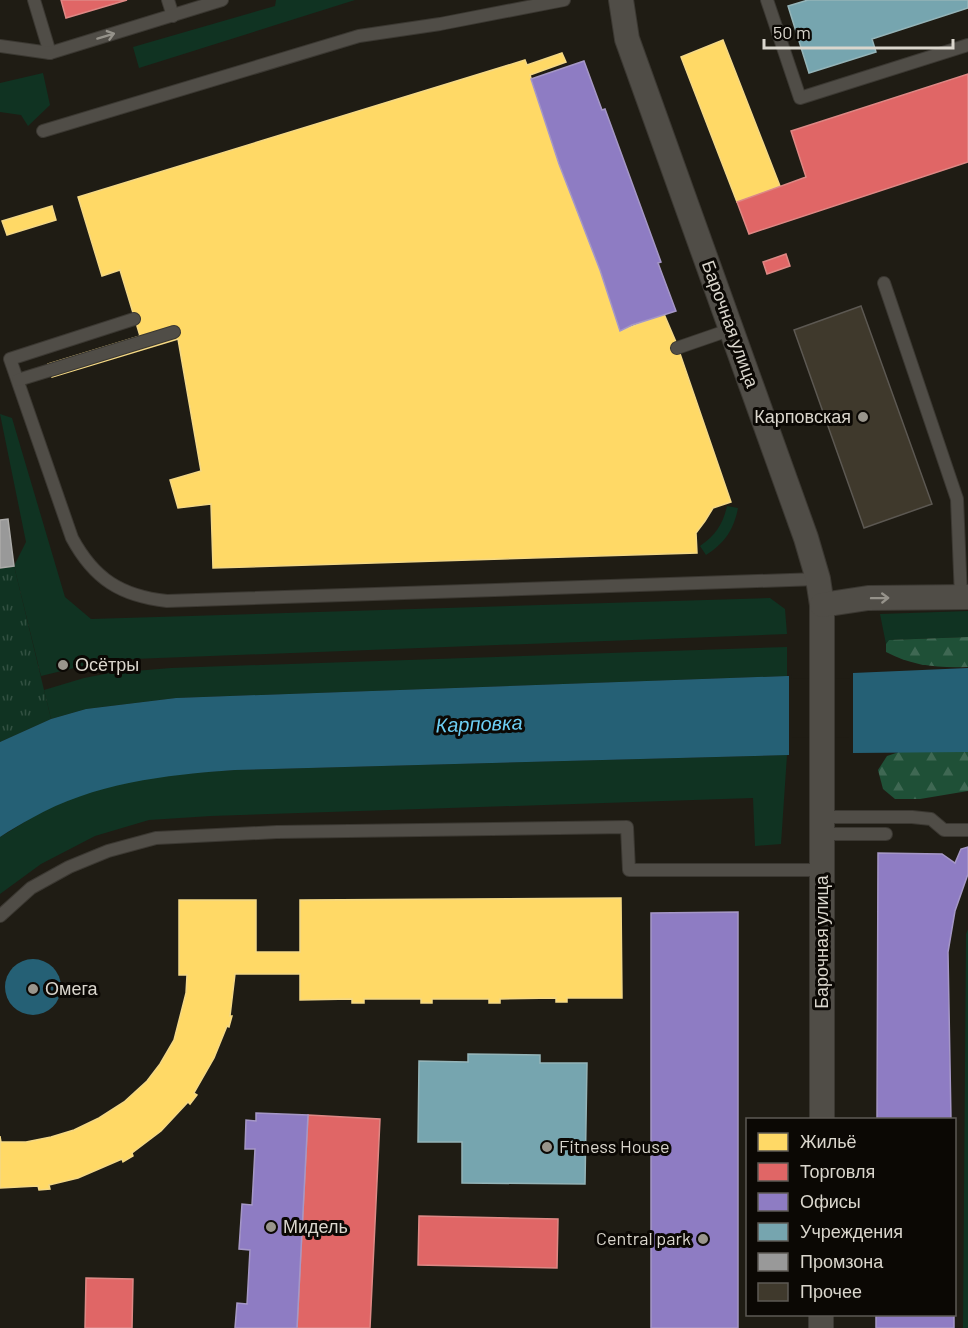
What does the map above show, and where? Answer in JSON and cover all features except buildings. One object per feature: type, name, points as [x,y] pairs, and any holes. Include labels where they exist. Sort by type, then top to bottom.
[{"type":"street","name":"Барочная улица","points":[[621,0],[627,39],[806,538],[818,579],[822,605],[822,1118]]},
{"type":"street","points":[[822,605],[868,598],[964,597]]},
{"type":"lane","points":[[34,0],[51,53]]},
{"type":"lane","points":[[168,0],[173,16]]},
{"type":"lane","points":[[0,46],[51,53],[222,0]]},
{"type":"lane","points":[[43,131],[359,36],[440,24],[564,0]]},
{"type":"lane","points":[[767,0],[800,98],[968,45]]},
{"type":"lane","points":[[884,283],[957,499],[964,597]]},
{"type":"lane","points":[[134,319],[10,359],[72,538],[81,555],[93,570],[125,592],[167,601],[818,579]]},
{"type":"lane","points":[[677,348],[732,329]]},
{"type":"lane","points":[[18,380],[174,332]]},
{"type":"lane","points":[[822,826],[912,817],[931,819],[944,830],[968,830]]},
{"type":"lane","points":[[822,826],[886,834]]},
{"type":"lane","points":[[0,916],[31,888],[69,867],[108,851],[156,838],[277,832],[627,827],[629,870],[822,870]]},
{"type":"green space","points":[[276,0],[355,0],[139,68],[133,47],[275,6]]},
{"type":"green space","points":[[43,73],[50,105],[28,126],[21,115],[0,112],[0,83]]},
{"type":"green space","points":[[0,414],[12,418],[65,597],[91,619],[770,598],[785,609],[787,634],[107,660],[41,676],[14,566],[26,542]]},
{"type":"green space","points":[[727,506],[738,508],[734,523],[728,535],[706,555],[700,546],[718,529]]},
{"type":"green space","points":[[14,566],[51,719],[0,742],[0,568]]},
{"type":"green space","points":[[968,611],[968,637],[889,640],[886,644],[880,614]]},
{"type":"green space","points":[[968,637],[968,667],[926,665],[886,652],[886,644],[889,640]]},
{"type":"green space","points":[[787,647],[787,676],[176,698],[86,709],[51,719],[44,690],[110,673],[171,668]]},
{"type":"green space","points":[[905,750],[968,750],[968,791],[920,799],[895,799],[883,789],[878,770],[887,756]]},
{"type":"green space","points":[[787,755],[781,844],[755,846],[753,798],[211,816],[149,820],[95,836],[41,864],[0,894],[0,837],[57,804],[100,789],[144,779],[235,770]]},
{"type":"green space","points":[[968,929],[968,1328],[963,1328],[966,934]]},
{"type":"water","name":"Карповка","points":[[968,668],[968,752],[853,753],[853,735],[789,736],[789,755],[208,772],[156,778],[80,796],[32,818],[0,837],[0,742],[51,719],[86,709],[176,698],[787,676],[789,676],[789,682],[853,681],[853,673]]},
{"type":"water","name":"Омега","points":[[33,959],[44,961],[53,967],[59,976],[61,987],[59,998],[53,1007],[44,1013],[33,1015],[22,1013],[13,1007],[7,998],[5,987],[7,976],[13,967],[22,961]]},
{"type":"pier","points":[[853,670],[853,756],[850,753],[850,737],[792,738],[792,755],[789,758],[789,673],[792,679],[850,678],[850,672]]},
{"type":"place","name":"Карповская","points":[[863,417]]},
{"type":"place","name":"Осётры","points":[[63,665]]},
{"type":"place","name":"Омега","points":[[33,989]]},
{"type":"place","name":"Fitness House","points":[[547,1147]]},
{"type":"place","name":"Мидель","points":[[271,1227]]},
{"type":"place","name":"Central park","points":[[703,1239]]}]
